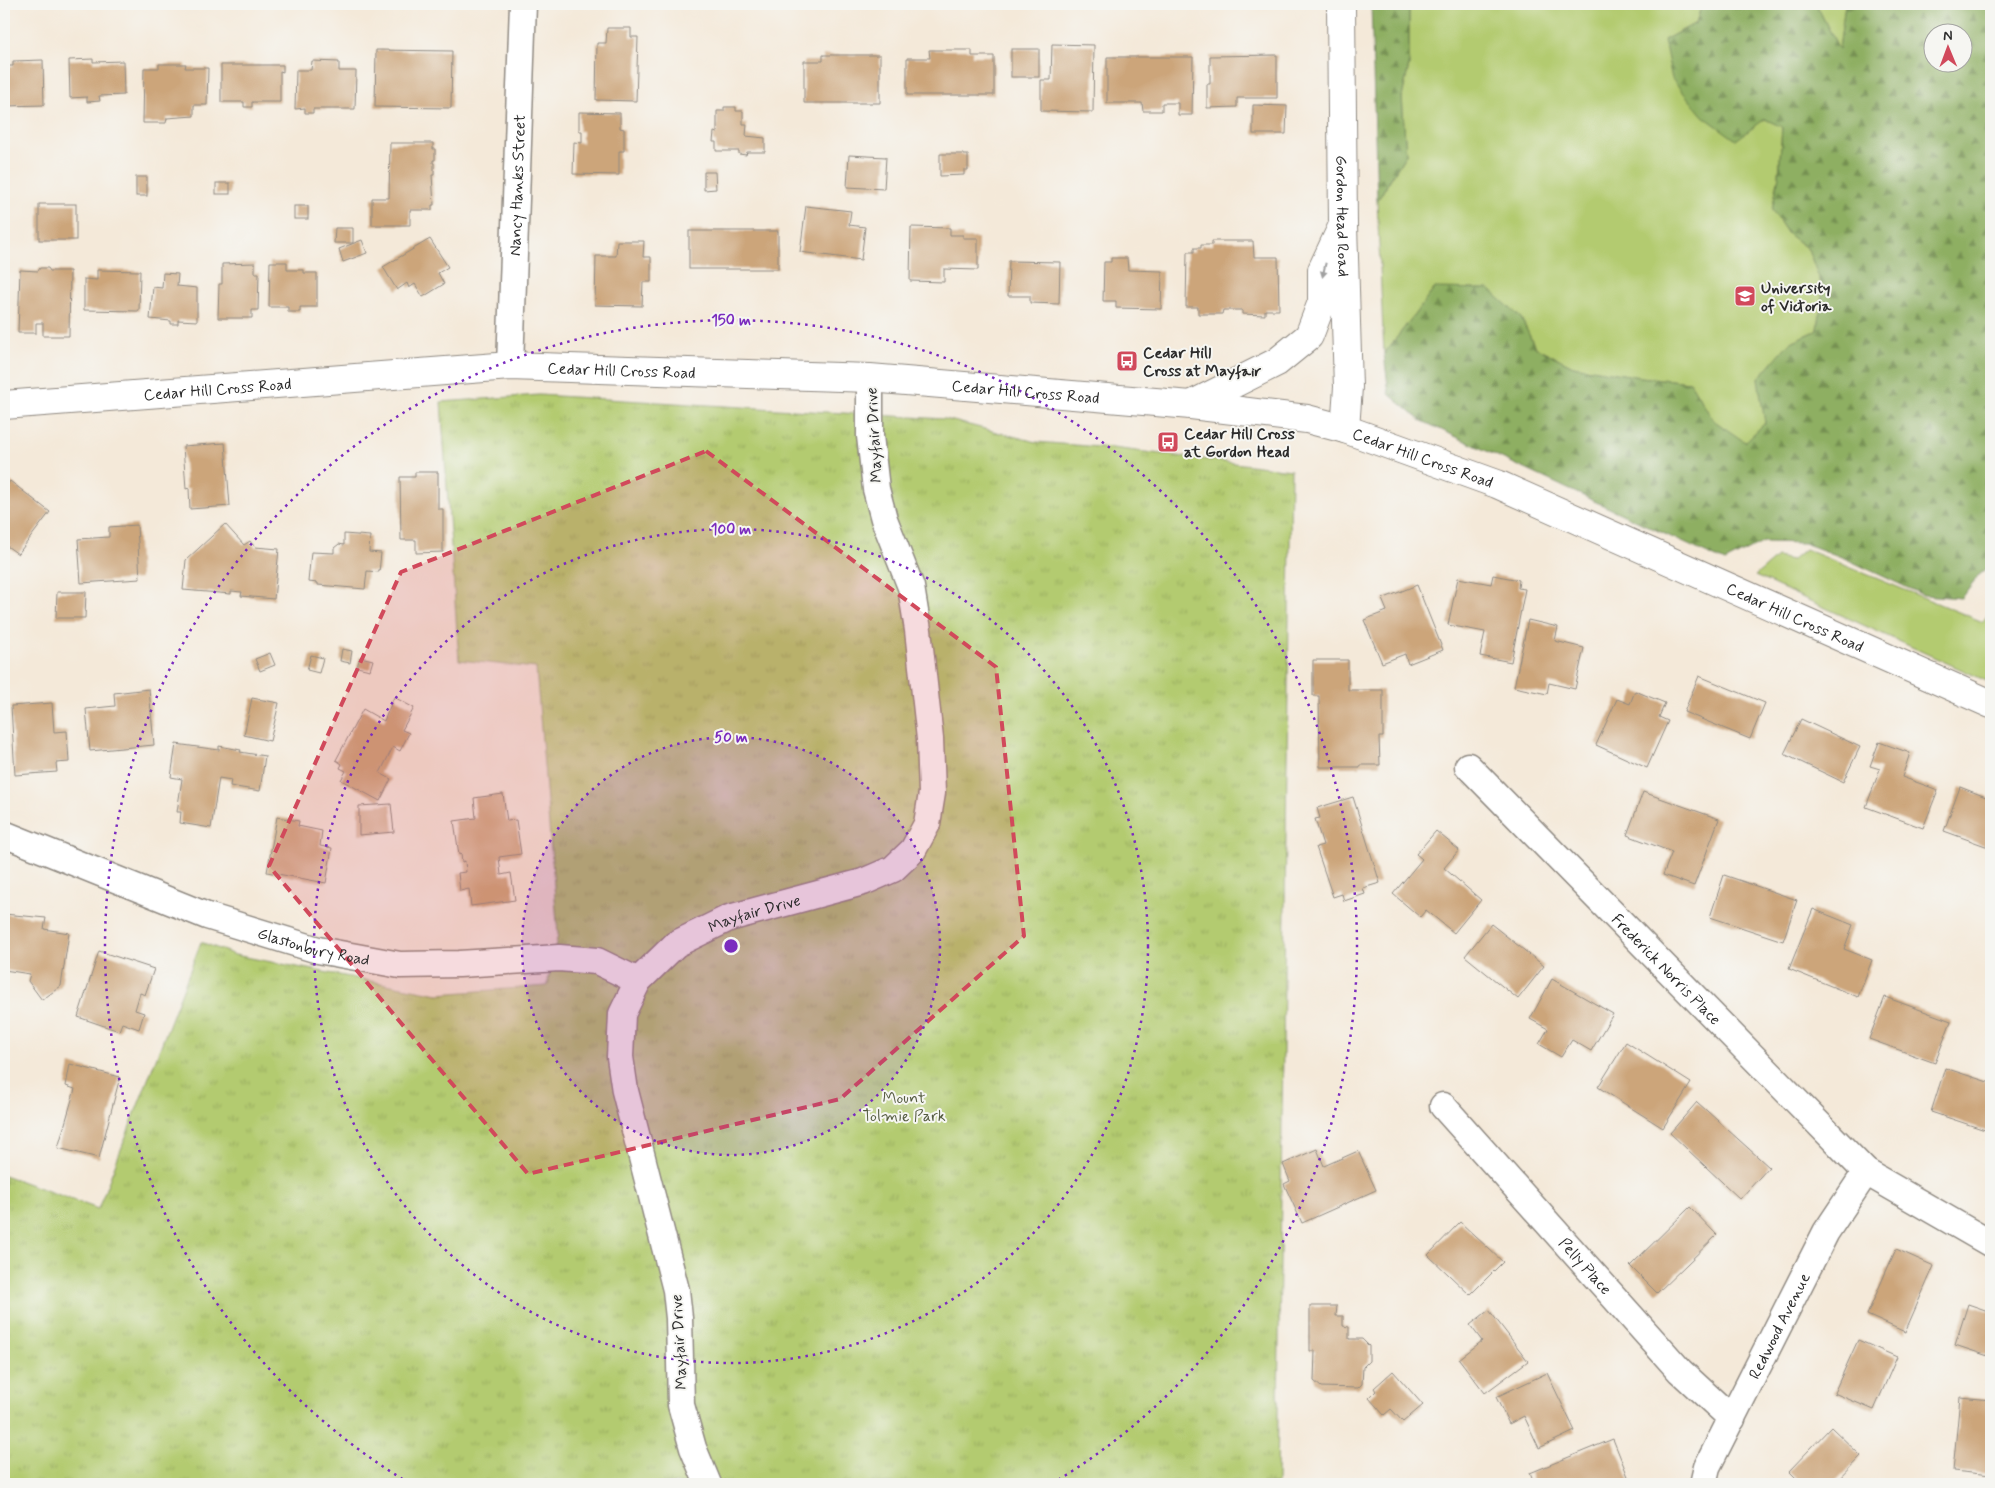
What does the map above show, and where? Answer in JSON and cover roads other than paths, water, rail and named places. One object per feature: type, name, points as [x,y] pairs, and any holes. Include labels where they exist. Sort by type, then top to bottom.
[{"type":"main road","name":"Gordon Head Road","points":[[1341,4],[1343,225],[1348,387],[1345,429]]},
{"type":"main road","points":[[1191,405],[1276,362],[1309,336],[1322,302],[1322,270],[1343,225]]},
{"type":"main road","name":"Cedar Hill Cross Road","points":[[4,405],[510,366],[870,378],[1191,405],[1307,419],[1345,429],[1497,484],[1991,704]]},
{"type":"street","name":"Nancy Hanks Street","points":[[510,366],[523,4]]},
{"type":"street","name":"Mayfair Drive","points":[[708,1484],[693,1448],[681,1405],[679,1318],[676,1290],[625,1092],[620,1057],[622,1014],[638,981],[676,944],[729,918],[863,882],[893,869],[913,850],[926,824],[932,793],[930,739],[918,630],[911,587],[884,519],[876,489],[870,436],[870,378]]},
{"type":"street","name":"Frederick Norris Place","points":[[1468,766],[1866,1172],[1991,1244]]},
{"type":"street","name":"Glastonbury Road","points":[[4,834],[207,916],[318,950],[400,965],[459,964],[559,958],[597,961],[638,981]]},
{"type":"street","name":"Pelly Place","points":[[1443,1106],[1680,1372],[1732,1419]]},
{"type":"street","name":"Redwood Avenue","points":[[1703,1484],[1707,1467],[1826,1232],[1866,1172]]},
{"type":"place","name":"University of Victoria","points":[[1745,296]]},
{"type":"place","name":"Cedar Hill Cross at Mayfair","points":[[1127,361]]},
{"type":"place","name":"Cedar Hill Cross at Gordon Head","points":[[1168,442]]},
{"type":"park label","name":"Mount Tolmie Park","points":[[904,1106]]}]
